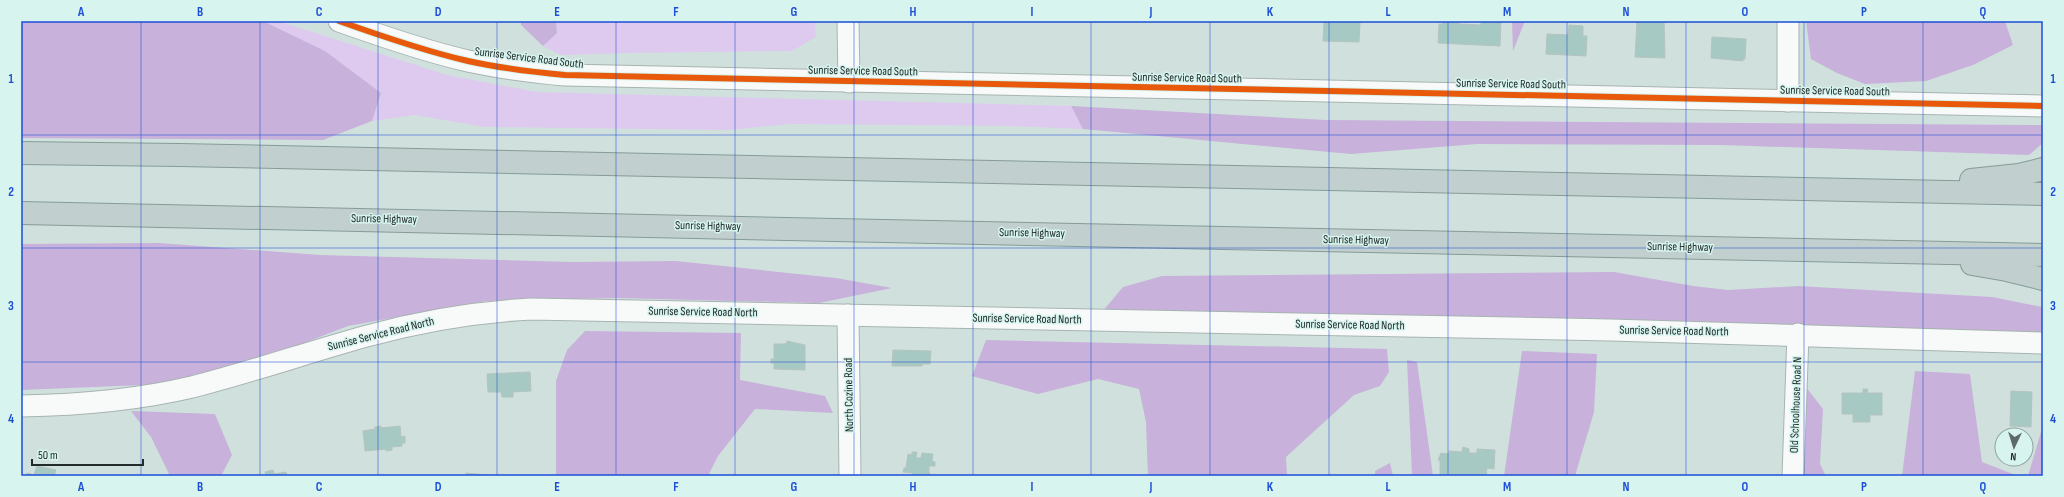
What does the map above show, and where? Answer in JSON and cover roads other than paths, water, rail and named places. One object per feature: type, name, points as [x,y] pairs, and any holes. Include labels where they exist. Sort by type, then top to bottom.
[{"type":"highway","points":[[21,153],[203,155],[2043,194]]},
{"type":"highway","points":[[1811,189],[1929,179],[1982,179],[2019,175],[2043,169]]},
{"type":"highway","name":"Sunrise Highway","points":[[21,213],[2043,255]]},
{"type":"highway","points":[[1876,251],[1992,267],[2043,280]]},
{"type":"street","name":"Sunrise Service Road South","points":[[338,21],[452,57],[532,72],[618,78],[2043,106]]},
{"type":"street","points":[[848,21],[849,82]]},
{"type":"street","points":[[1788,21],[1788,101]]},
{"type":"street","name":"Sunrise Service Road North","points":[[21,406],[110,400],[165,392],[243,373],[390,330],[438,319],[486,312],[569,309],[1798,334],[2043,343]]},
{"type":"street","name":"North Cozine Road","points":[[848,315],[850,476]]},
{"type":"street","name":"Old Schoolhouse Road N","points":[[1793,476],[1798,334]]}]
